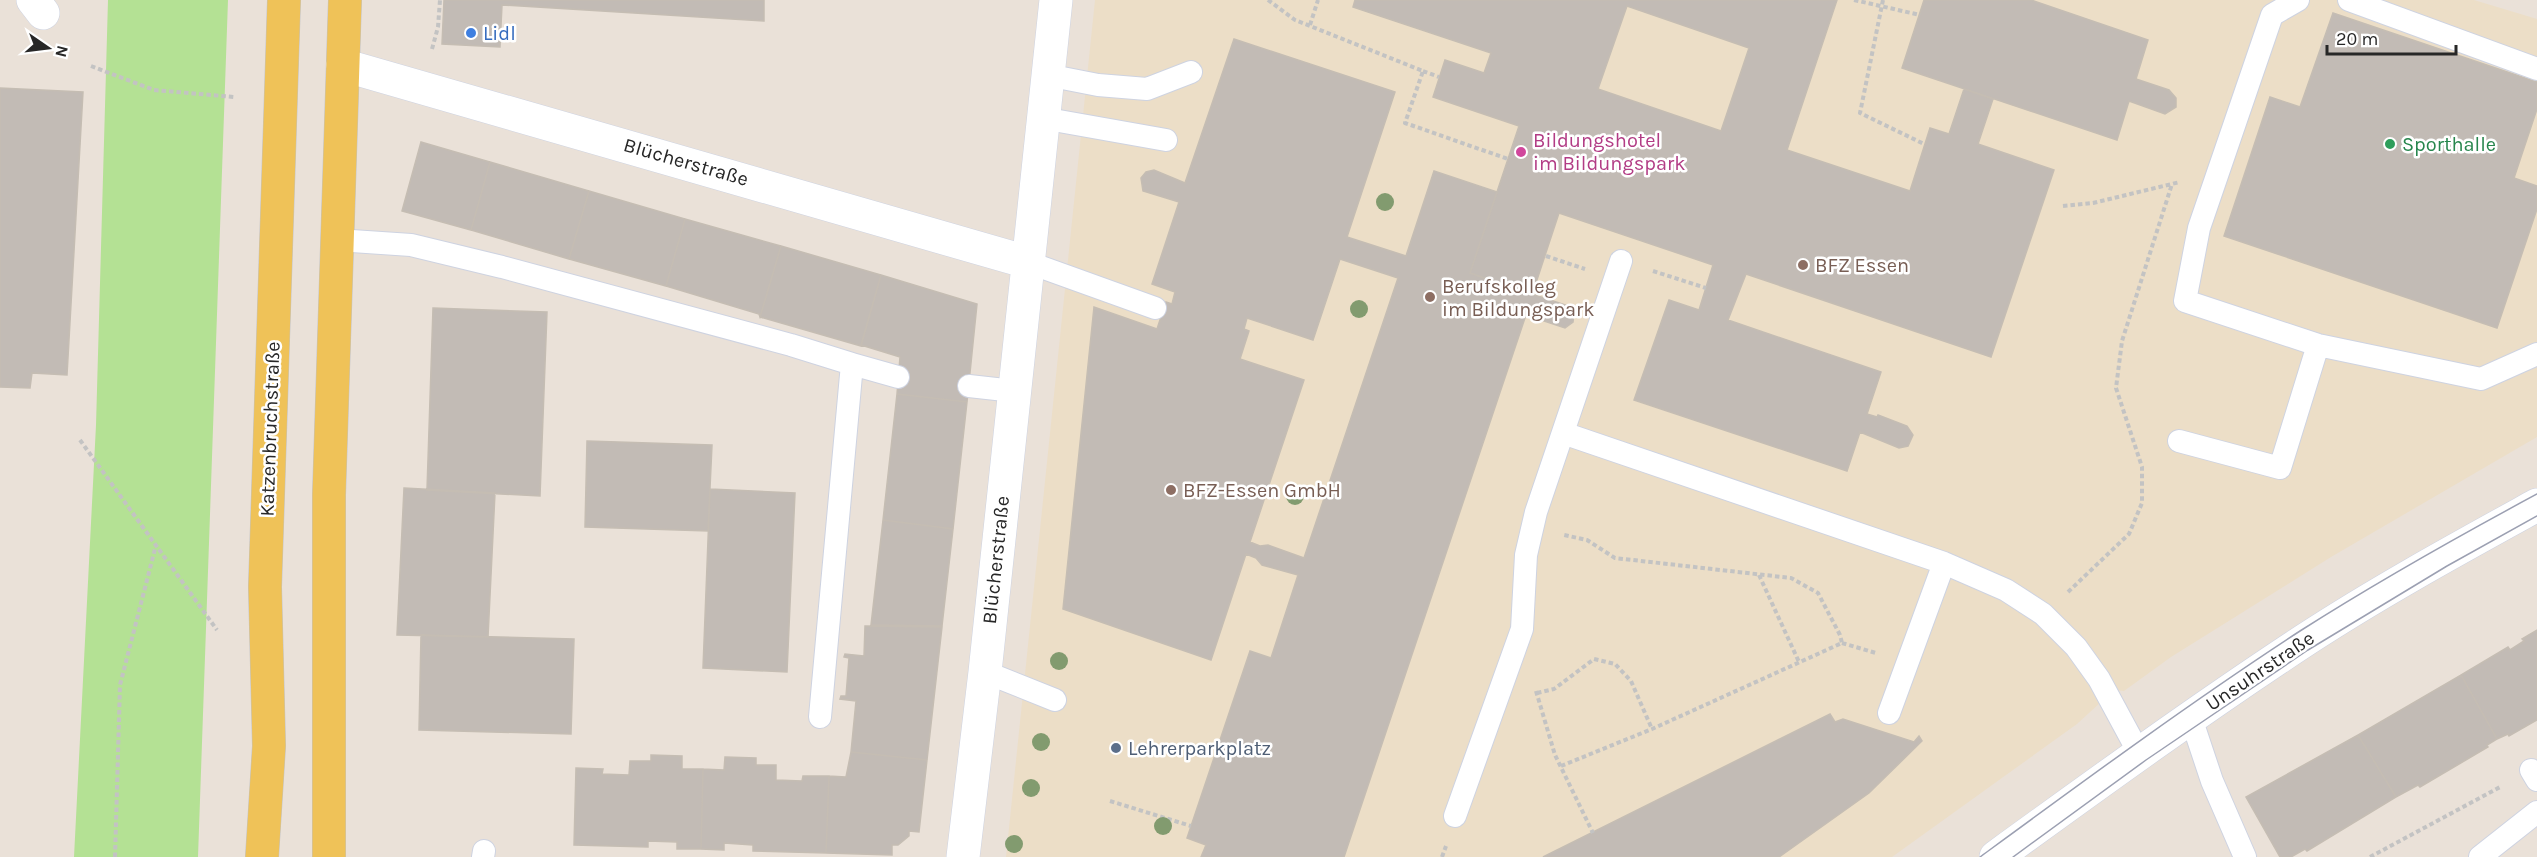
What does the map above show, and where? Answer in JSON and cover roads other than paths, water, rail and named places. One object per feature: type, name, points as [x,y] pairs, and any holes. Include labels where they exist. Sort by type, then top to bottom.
[{"type":"main road","name":"Katzenbruchstraße","points":[[262,857],[269,746],[265,587],[284,0]]},
{"type":"main road","points":[[329,857],[329,495],[345,0]]},
{"type":"street","name":"Blücherstraße","points":[[963,857],[985,672],[1056,0]]},
{"type":"street","name":"Blücherstraße","points":[[343,64],[1028,262]]},
{"type":"street","name":"Unsuhrstraße","points":[[1996,857],[2139,753],[2316,634],[2443,556],[2537,505]]},
{"type":"lane","points":[[2298,0],[2272,15],[2199,228],[2185,302],[2318,345],[2481,379],[2537,354]]},
{"type":"lane","points":[[2349,0],[2537,69]]},
{"type":"lane","points":[[1047,75],[1098,85],[1147,89],[1191,72]]},
{"type":"lane","points":[[1042,118],[1166,140]]},
{"type":"lane","points":[[337,240],[411,245],[502,267],[791,345],[898,377]]},
{"type":"lane","points":[[1455,816],[1522,629],[1526,555],[1532,528],[1621,261]]},
{"type":"lane","points":[[1028,262],[1155,308]]},
{"type":"lane","points":[[2179,441],[2280,468],[2318,345]]},
{"type":"lane","points":[[820,717],[852,364]]},
{"type":"lane","points":[[969,386],[1014,391]]},
{"type":"lane","points":[[1563,433],[1944,563],[2006,590],[2043,614],[2076,648],[2099,679],[2139,753]]},
{"type":"lane","points":[[1889,713],[1944,563]]},
{"type":"lane","points":[[985,672],[1055,700]]},
{"type":"lane","points":[[2191,718],[2212,781],[2245,857]]},
{"type":"lane","points":[[2480,857],[2537,812]]},
{"type":"tram line","points":[[1980,857],[2179,713],[2300,631],[2417,560],[2537,494]]},
{"type":"tram line","points":[[2013,857],[2146,760],[2308,650],[2447,566],[2537,516]]},
{"type":"place","name":"Lidl","points":[[471,33]]},
{"type":"place","name":"Sporthalle","points":[[2390,144]]},
{"type":"place","name":"Bildungshotel im Bildungspark","points":[[1521,152]]},
{"type":"place","name":"BFZ Essen","points":[[1803,265]]},
{"type":"place","name":"Berufskolleg im Bildungspark","points":[[1430,297]]},
{"type":"place","name":"BFZ-Essen GmbH","points":[[1171,490]]},
{"type":"place","name":"Lehrerparkplatz","points":[[1116,748]]}]
